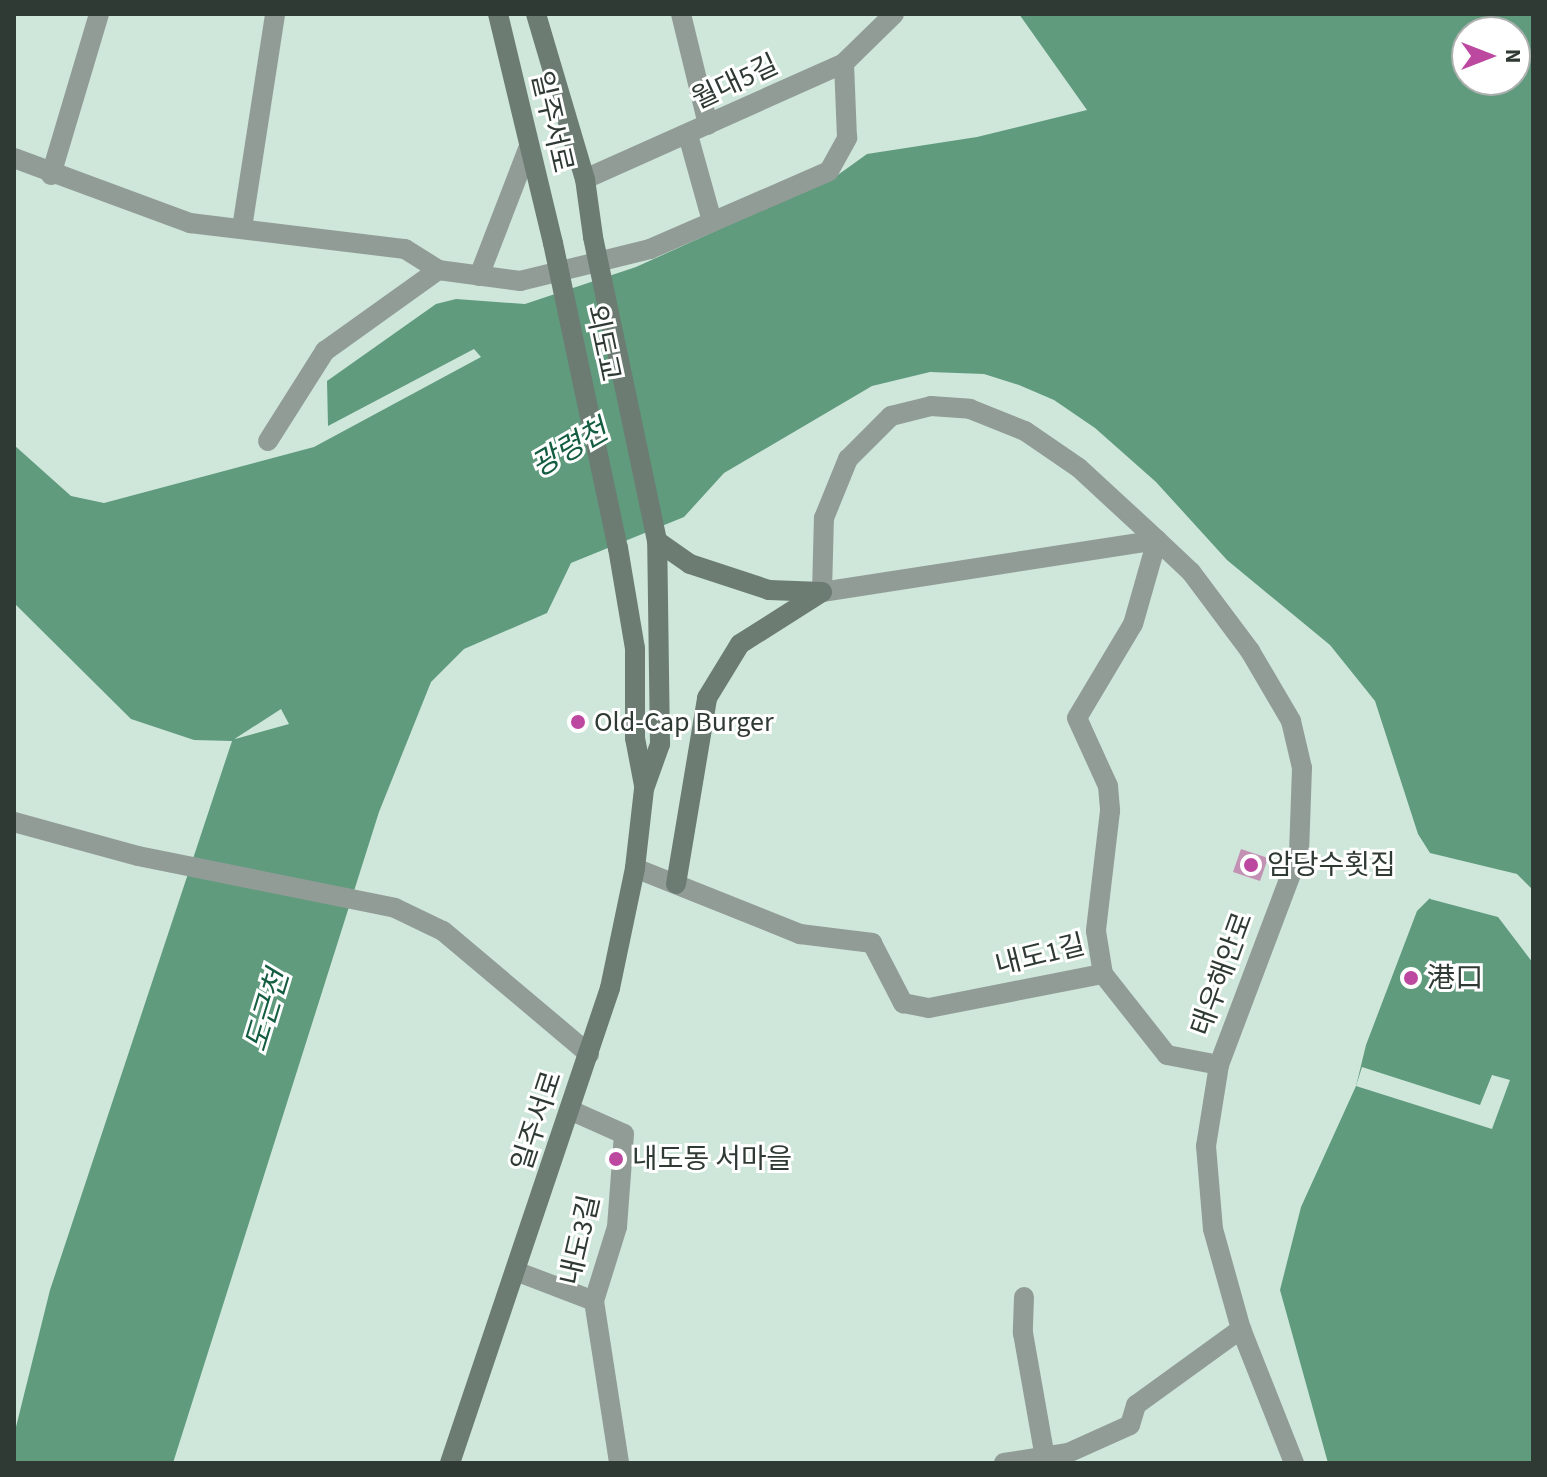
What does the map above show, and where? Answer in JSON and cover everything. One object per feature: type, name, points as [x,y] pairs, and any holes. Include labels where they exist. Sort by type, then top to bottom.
[{"type":"main road","name":"일주서로","points":[[498,14],[553,243]]},
{"type":"main road","name":"일주서로","points":[[536,14],[585,179],[593,237]]},
{"type":"main road","name":"외도교","points":[[593,237],[657,541]]},
{"type":"main road","name":"외도교","points":[[553,243],[618,548]]},
{"type":"main road","name":"일주서로","points":[[450,1463],[518,1272],[610,988],[635,868],[644,789],[660,744],[657,541]]},
{"type":"main road","points":[[657,541],[690,564],[769,590],[822,592]]},
{"type":"main road","name":"일주서로","points":[[618,548],[635,648],[635,738],[644,789]]},
{"type":"main road","points":[[676,884],[707,698],[740,644],[822,592]]},
{"type":"street","points":[[51,175],[99,14]]},
{"type":"street","points":[[242,228],[275,14]]},
{"type":"street","points":[[681,14],[708,125]]},
{"type":"street","name":"월대5길","points":[[585,179],[844,63],[894,14]]},
{"type":"street","points":[[14,158],[51,175],[190,223],[405,249],[438,270],[520,281],[584,268],[650,249],[829,171],[847,138],[844,63]]},
{"type":"street","points":[[688,135],[712,221]]},
{"type":"street","points":[[479,276],[528,149]]},
{"type":"street","points":[[268,441],[325,351],[438,270]]},
{"type":"street","name":"태우해안로","points":[[822,592],[824,518],[848,459],[891,416],[931,406],[970,409],[1025,431],[1079,468],[1191,572],[1250,651],[1291,721],[1302,768],[1299,853],[1219,1065],[1206,1146],[1213,1229],[1241,1329],[1294,1463]]},
{"type":"street","points":[[822,592],[1157,540]]},
{"type":"street","name":"내도1길","points":[[635,868],[800,934],[872,943],[903,1003],[929,1008],[1103,974],[1096,931],[1110,811],[1108,786],[1077,718],[1133,624],[1157,540]]},
{"type":"street","points":[[14,822],[138,856],[395,908],[443,931],[589,1054]]},
{"type":"street","points":[[1103,974],[1167,1055],[1219,1065]]},
{"type":"street","name":"내도3길","points":[[570,1110],[624,1134],[617,1227],[594,1301],[619,1463]]},
{"type":"street","points":[[518,1272],[594,1301]]},
{"type":"street","points":[[1024,1297],[1023,1333],[1045,1460]]},
{"type":"street","points":[[1004,1463],[1045,1460],[1130,1425],[1136,1405],[1241,1329]]},
{"type":"water","points":[[1019,14],[1533,14],[1533,1463],[1328,1463],[1280,1290],[1301,1207],[1356,1086],[1366,1045],[1417,911],[1430,898],[1430,853],[1418,834],[1375,701],[1330,645],[1227,560],[1156,482],[1095,428],[1054,400],[1019,385],[984,374],[930,372],[872,386],[724,473],[684,517],[571,563],[547,613],[464,649],[431,682],[379,812],[173,1463],[14,1463],[14,1435],[50,1290],[232,741],[194,740],[131,719],[14,603],[14,445],[71,496],[104,503],[314,447],[481,357],[474,349],[328,426],[327,381],[436,304],[456,299],[525,304],[636,267],[835,177],[867,154],[977,137],[1087,110]],"holes":[[[281,709],[289,724],[235,739]]]},
{"type":"pier","points":[[1430,853],[1517,874],[1533,890],[1533,963],[1498,917],[1430,899]]},
{"type":"pier","points":[[1362,1067],[1480,1105],[1492,1075],[1510,1080],[1492,1129],[1356,1086]]},
{"type":"building","name":"암당수횟집","points":[[1241,849],[1268,858],[1260,881],[1233,872]]},
{"type":"place","name":"Old-Cap Burger","points":[[578,722]]},
{"type":"place","name":"암당수횟집","points":[[1251,865]]},
{"type":"place","name":"港口","points":[[1411,978]]},
{"type":"place","name":"내도동 서마을","points":[[616,1159]]},
{"type":"water label","name":"광령천","points":[[570,449]]},
{"type":"water label","name":"도근천","points":[[268,1011]]}]
